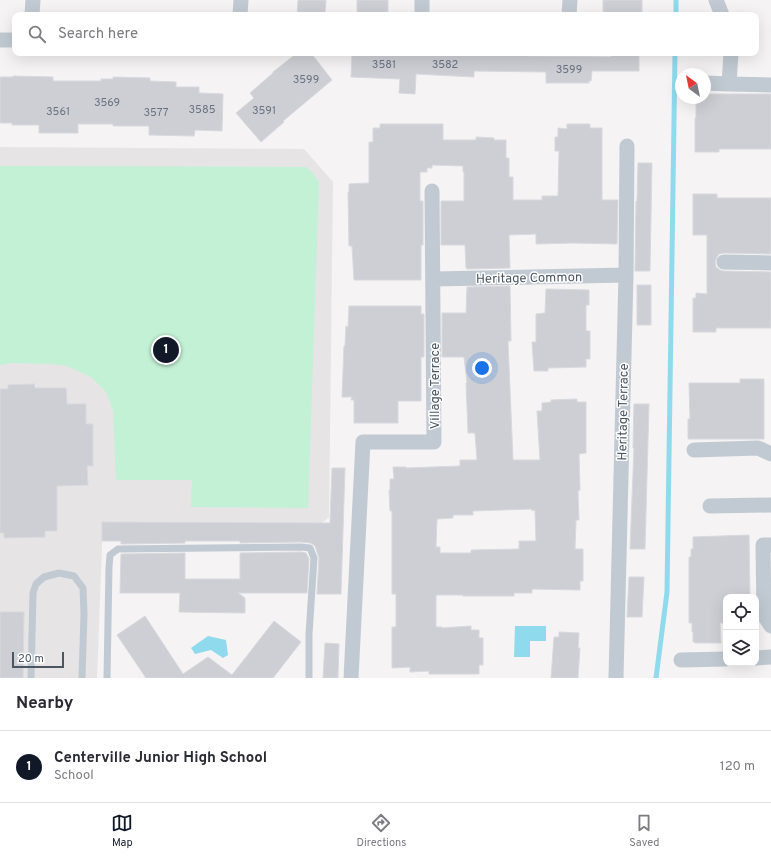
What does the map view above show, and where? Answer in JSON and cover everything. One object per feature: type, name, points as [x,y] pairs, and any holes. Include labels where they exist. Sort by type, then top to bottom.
[{"type":"street","points":[[32,12],[33,0]]},
{"type":"street","points":[[240,12],[241,0]]},
{"type":"street","points":[[422,0],[422,12]]},
{"type":"street","points":[[569,12],[570,0]]},
{"type":"street","points":[[716,0],[721,12]]},
{"type":"street","points":[[0,40],[12,40]]},
{"type":"street","points":[[729,84],[731,56]]},
{"type":"street","points":[[711,83],[771,85]]},
{"type":"street","name":"Heritage Terrace","points":[[616,678],[626,275],[627,146]]},
{"type":"street","name":"Village Terrace","points":[[351,678],[363,442],[434,442],[432,191]]},
{"type":"street","points":[[724,262],[771,263]]},
{"type":"street","name":"Heritage Common","points":[[433,279],[626,275]]},
{"type":"street","points":[[694,450],[758,448],[771,454]]},
{"type":"street","points":[[710,506],[771,505]]},
{"type":"street","points":[[771,545],[763,545],[764,615],[771,626]]},
{"type":"street","points":[[759,658],[771,657]]},
{"type":"street","points":[[681,660],[723,659]]},
{"type":"lane","points":[[107,678],[110,555],[118,549],[301,547],[310,548],[314,558],[309,634],[309,678]]},
{"type":"lane","points":[[32,678],[33,593],[36,584],[44,577],[59,572],[74,576],[83,588],[84,614],[82,678]]},
{"type":"shaded area","points":[[0,147],[304,149],[333,182],[329,517],[322,523],[103,522],[97,678],[0,678]]},
{"type":"green space","points":[[0,166],[306,167],[312,172],[319,182],[308,508],[191,507],[192,480],[116,480],[113,410],[106,392],[91,377],[67,366],[12,363],[0,365]]},
{"type":"water","points":[[515,626],[546,626],[546,641],[530,641],[530,657],[514,657]]},
{"type":"water","points":[[208,636],[226,640],[228,655],[223,658],[211,650],[195,654],[191,648]]},
{"type":"building","points":[[298,0],[326,0],[325,12],[297,12]]},
{"type":"building","points":[[357,0],[388,0],[388,12],[357,12]]},
{"type":"building","points":[[603,0],[642,0],[642,12],[603,12]]},
{"type":"building","points":[[293,56],[313,56],[332,80],[283,121],[284,122],[261,142],[236,113],[254,98],[250,93]]},
{"type":"building","points":[[352,56],[639,56],[639,71],[592,71],[591,81],[589,81],[589,83],[546,83],[546,72],[474,71],[474,77],[416,74],[415,94],[399,93],[400,79],[351,77]]},
{"type":"building","points":[[0,77],[53,77],[53,81],[101,81],[101,79],[113,79],[113,77],[150,78],[150,81],[176,82],[176,87],[199,87],[199,93],[223,94],[222,131],[195,130],[194,136],[149,135],[149,126],[78,124],[78,133],[39,133],[39,125],[12,125],[12,123],[0,123]]},
{"type":"building","points":[[711,94],[771,94],[771,149],[719,149],[719,152],[695,152],[696,104],[711,104]]},
{"type":"building","points":[[380,124],[443,124],[443,140],[476,140],[476,137],[506,140],[506,158],[509,158],[509,177],[513,177],[513,200],[542,200],[542,196],[558,196],[559,151],[555,151],[555,137],[558,137],[558,128],[567,129],[567,124],[590,124],[590,128],[602,128],[602,200],[618,200],[617,244],[536,244],[536,234],[509,235],[510,268],[467,269],[465,245],[441,245],[441,201],[464,201],[463,166],[432,165],[432,168],[427,168],[427,172],[420,172],[420,201],[423,201],[421,280],[354,280],[352,246],[349,246],[349,184],[369,183],[369,142],[373,142],[373,128],[380,128]]},
{"type":"building","points":[[638,163],[652,163],[650,271],[635,271]]},
{"type":"building","points":[[693,194],[717,194],[717,198],[771,198],[771,254],[724,253],[719,254],[715,262],[716,267],[723,271],[771,272],[771,328],[716,328],[716,332],[693,332],[693,298],[696,298],[696,293],[707,294],[707,235],[693,235]]},
{"type":"building","points":[[637,285],[651,285],[651,325],[637,325]]},
{"type":"building","points":[[510,286],[511,341],[508,341],[513,460],[540,460],[537,411],[542,411],[542,403],[551,402],[551,400],[577,399],[577,402],[586,402],[586,453],[579,454],[579,520],[576,520],[575,549],[583,549],[583,581],[580,581],[580,590],[532,589],[532,593],[514,593],[514,596],[436,595],[436,627],[471,626],[471,630],[479,630],[479,638],[483,638],[483,665],[479,665],[479,674],[429,674],[429,671],[410,672],[410,667],[392,668],[392,627],[396,627],[396,594],[392,594],[392,511],[390,511],[390,479],[394,479],[393,467],[460,466],[460,460],[477,460],[475,433],[468,433],[467,383],[464,357],[442,357],[442,313],[466,313],[467,287]],"holes":[[[532,509],[532,511],[535,510],[536,541],[519,541],[519,549],[471,550],[471,553],[440,553],[440,547],[436,547],[437,519],[453,518],[453,515],[473,515],[473,511]]]},
{"type":"building","points":[[546,289],[589,290],[589,305],[586,305],[586,331],[590,331],[590,359],[586,359],[586,367],[548,368],[548,371],[534,371],[532,342],[536,342],[536,314],[545,313]]},
{"type":"building","points":[[349,306],[421,306],[421,314],[424,314],[424,357],[421,357],[421,401],[398,401],[398,423],[354,423],[354,400],[351,400],[352,397],[342,397],[344,346],[346,326],[348,327]]},
{"type":"building","points":[[740,379],[764,379],[764,439],[688,439],[688,419],[690,419],[689,383],[740,383]]},
{"type":"building","points":[[34,384],[35,388],[66,388],[67,404],[86,404],[86,424],[93,424],[93,466],[87,466],[88,485],[57,486],[57,531],[45,531],[45,537],[4,538],[4,533],[0,533],[0,389],[8,389],[8,385]]},
{"type":"building","points":[[634,404],[649,404],[645,549],[630,549],[634,448]]},
{"type":"building","points":[[332,468],[345,468],[341,594],[317,594],[319,558],[315,546],[311,543],[185,541],[185,543],[121,544],[121,541],[102,541],[102,522],[330,523]]},
{"type":"building","points":[[749,535],[750,594],[723,594],[723,623],[720,623],[721,643],[693,642],[692,623],[689,623],[689,557],[691,557],[691,549],[693,549],[693,537]]},
{"type":"building","points":[[185,553],[185,579],[240,579],[240,553],[306,553],[309,559],[307,593],[238,593],[245,598],[245,613],[179,612],[180,593],[120,593],[121,554]]},
{"type":"building","points":[[629,577],[644,577],[642,617],[627,617]]},
{"type":"building","points":[[0,612],[24,612],[23,678],[0,678]]},
{"type":"building","points":[[145,616],[183,674],[208,657],[232,675],[274,621],[301,642],[273,678],[146,678],[117,635]]},
{"type":"building","points":[[559,632],[579,633],[578,648],[580,648],[578,678],[551,678],[554,637],[559,637]]},
{"type":"building","points":[[325,643],[339,644],[338,678],[323,678]]},
{"type":"waterway","points":[[676,0],[676,12]]},
{"type":"waterway","points":[[656,678],[667,592],[675,56]]},
{"type":"place","name":"Centerville Junior High School","points":[[166,350]]}]
